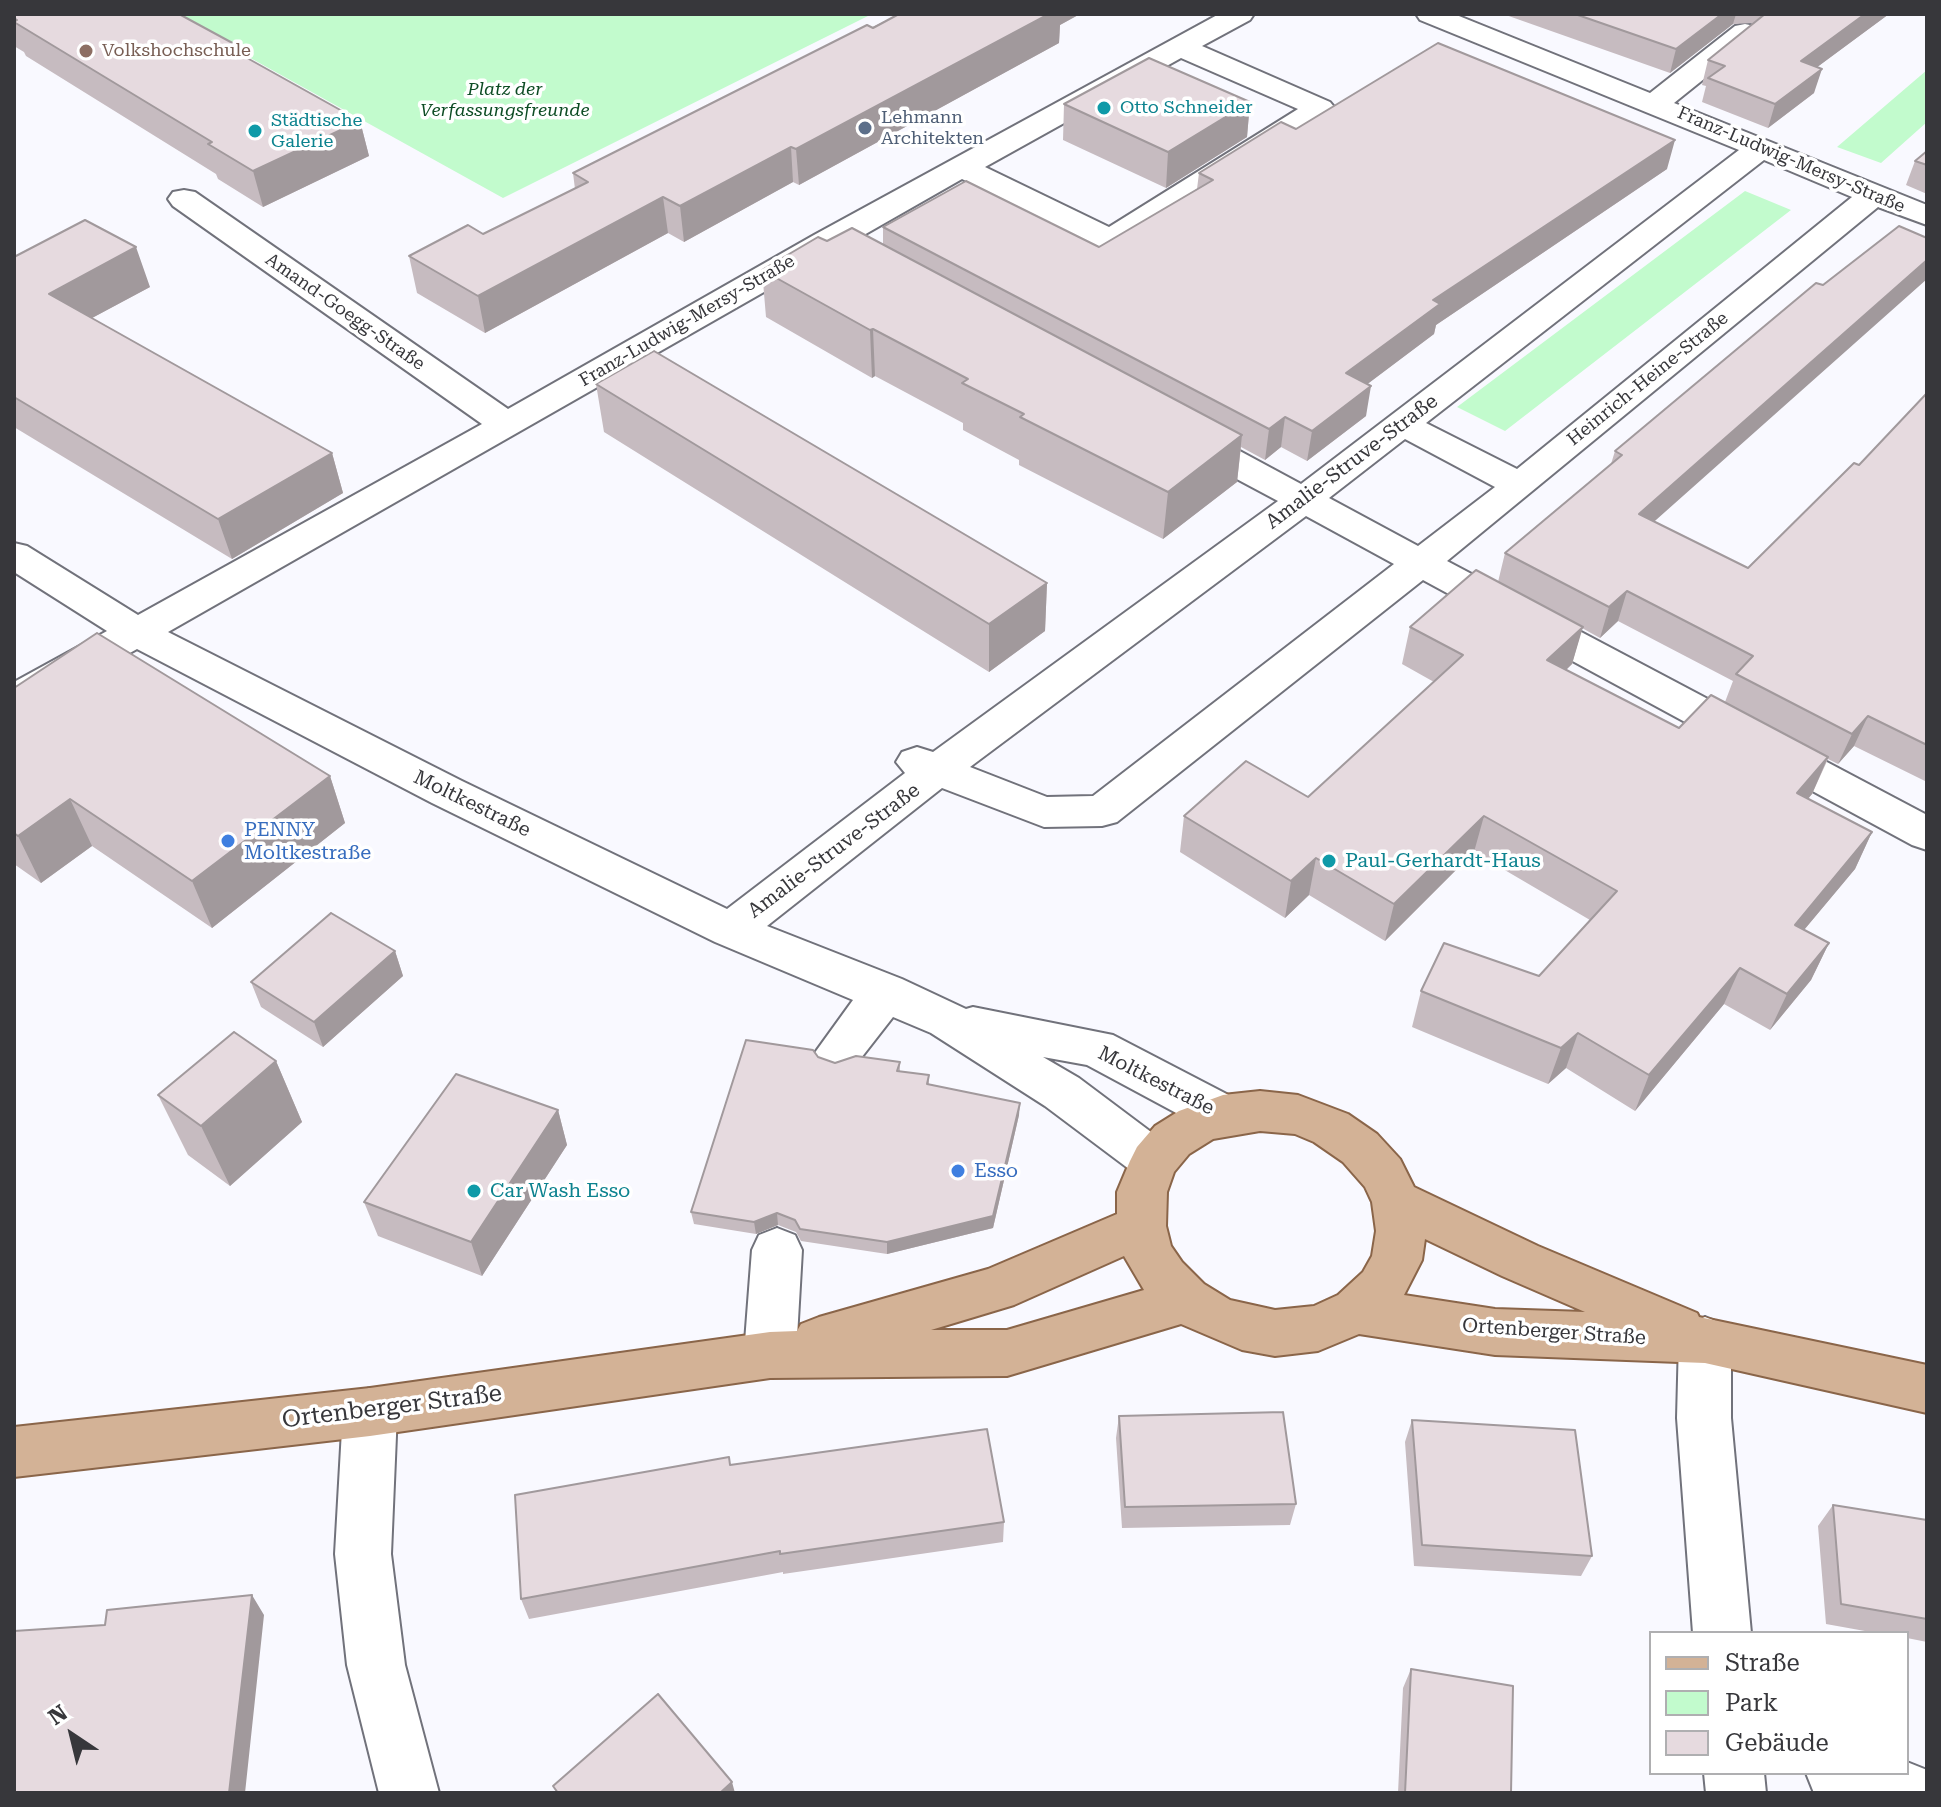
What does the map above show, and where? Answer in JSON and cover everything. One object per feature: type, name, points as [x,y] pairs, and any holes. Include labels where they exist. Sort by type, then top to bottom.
[{"type":"main road","points":[[1260,1111],[1298,1115],[1331,1128],[1360,1148],[1383,1173],[1397,1202],[1401,1231],[1397,1260],[1381,1288],[1356,1311],[1318,1328],[1275,1333],[1242,1327],[1212,1316],[1186,1300],[1164,1278],[1148,1253],[1141,1226],[1142,1192],[1154,1161],[1172,1140],[1196,1125],[1223,1115],[1260,1111]]},
{"type":"main road","name":"Ortenberger Straße","points":[[1397,1202],[1520,1261],[1705,1340]]},
{"type":"main road","name":"Ortenberger Straße","points":[[770,1355],[996,1289],[1141,1226]]},
{"type":"main road","name":"Ortenberger Straße","points":[[14,1452],[370,1412],[770,1355],[1007,1353],[1186,1300]]},
{"type":"main road","name":"Ortenberger Straße","points":[[1356,1311],[1495,1332],[1705,1340],[1927,1389]]},
{"type":"street","name":"Franz-Ludwig-Mersy-Straße","points":[[14,700],[507,425],[839,250],[961,167],[1240,14]]},
{"type":"street","name":"Franz-Ludwig-Mersy-Straße","points":[[1436,15],[1927,216]]},
{"type":"street","name":"Franz-Ludwig-Mersy-Straße","points":[[1655,103],[1745,32]]},
{"type":"street","points":[[961,167],[1110,240],[1320,108],[1179,47]]},
{"type":"street","name":"Amalie-Struve-Straße","points":[[731,930],[924,766],[979,738],[1303,500],[1762,147]]},
{"type":"street","name":"Heinrich-Heine-Straße","points":[[1422,562],[1873,195]]},
{"type":"street","name":"Amand-Goegg-Straße","points":[[184,199],[507,425]]},
{"type":"street","points":[[1162,424],[1927,834]]},
{"type":"street","points":[[1402,424],[1520,485]]},
{"type":"street","points":[[406,483],[438,503]]},
{"type":"street","name":"Moltkestraße","points":[[14,555],[135,631],[447,792],[731,930],[947,1020],[1062,1092],[1154,1161]]},
{"type":"street","name":"Amalie-Struve-Straße","points":[[924,766],[1044,812],[1102,811],[1422,562]]},
{"type":"street","points":[[837,1054],[886,992]]},
{"type":"street","name":"Moltkestraße","points":[[947,1020],[1097,1048],[1223,1115]]},
{"type":"street","points":[[770,1355],[777,1250]]},
{"type":"street","points":[[1705,1340],[1704,1418],[1722,1631]]},
{"type":"street","points":[[370,1412],[363,1554],[376,1665],[409,1793]]},
{"type":"street","points":[[1844,1775],[1911,1793]]},
{"type":"green space","name":"Platz der Verfassungsfreunde","points":[[171,14],[872,14],[503,198]]},
{"type":"green space","points":[[1927,70],[1927,122],[1881,163],[1837,147]]},
{"type":"green space","points":[[1745,191],[1791,210],[1505,431],[1457,407]]},
{"type":"building","points":[[14,14],[179,14],[238,46],[231,49],[360,121],[253,171],[208,144],[212,142],[14,22],[17,20]]},
{"type":"building","points":[[899,14],[1049,14],[796,149],[791,147],[680,206],[663,197],[478,296],[409,256],[468,225],[483,234],[588,182],[573,173],[867,25],[873,28]]},
{"type":"building","points":[[1575,14],[1722,14],[1676,49]]},
{"type":"building","points":[[1765,14],[1865,14],[1801,61],[1822,69],[1775,104],[1708,78],[1725,66],[1708,60]]},
{"type":"building","points":[[1438,43],[1675,140],[1433,300],[1440,304],[1346,373],[1371,386],[1312,431],[1285,417],[1269,429],[883,227],[966,181],[1099,247],[1213,180],[1199,173],[1281,122],[1296,129]]},
{"type":"building","points":[[1149,58],[1250,102],[1168,152],[1064,104]]},
{"type":"building","points":[[1927,151],[1927,165],[1915,161]]},
{"type":"building","points":[[85,220],[136,247],[49,294],[332,453],[218,519],[14,397],[14,257]]},
{"type":"building","points":[[1899,226],[1927,238],[1927,260],[1639,514],[1748,568],[1854,463],[1859,465],[1927,393],[1927,745],[1868,716],[1852,734],[1736,674],[1753,656],[1627,591],[1609,607],[1505,553],[1622,455],[1615,451],[1816,283],[1823,285]]},
{"type":"building","points":[[852,228],[1242,435],[1168,492],[1020,417],[1024,414],[962,383],[968,379],[870,330],[762,270],[818,237],[827,241]]},
{"type":"building","points":[[654,351],[1047,583],[989,624],[596,384]]},
{"type":"building","name":"Paul-Gerhardt-Haus","points":[[1476,570],[1583,627],[1547,660],[1679,728],[1711,695],[1828,757],[1797,793],[1872,832],[1795,925],[1829,943],[1787,994],[1740,968],[1649,1075],[1578,1033],[1561,1048],[1421,991],[1444,943],[1539,976],[1617,891],[1484,816],[1394,904],[1316,858],[1291,881],[1184,816],[1246,761],[1308,797],[1463,655],[1410,627]]},
{"type":"building","points":[[97,633],[330,776],[192,881],[70,799],[18,836],[14,833],[14,688]]},
{"type":"building","points":[[331,913],[395,951],[314,1022],[251,982]]},
{"type":"building","points":[[234,1032],[276,1061],[201,1126],[158,1095]]},
{"type":"building","points":[[746,1040],[813,1050],[818,1057],[835,1063],[856,1056],[900,1062],[897,1071],[929,1075],[927,1084],[1020,1103],[993,1216],[887,1242],[800,1229],[795,1220],[777,1213],[754,1222],[691,1212]]},
{"type":"building","points":[[456,1074],[558,1110],[471,1242],[364,1202]]},
{"type":"building","points":[[1283,1412],[1296,1504],[1125,1507],[1119,1416]]},
{"type":"building","points":[[1412,1420],[1575,1430],[1592,1556],[1422,1545]]},
{"type":"building","points":[[987,1429],[1004,1522],[780,1554],[780,1551],[521,1599],[515,1495],[729,1457],[730,1465]]},
{"type":"building","points":[[1833,1505],[1927,1520],[1927,1619],[1841,1604]]},
{"type":"building","points":[[252,1595],[229,1793],[14,1793],[14,1631],[105,1625],[107,1610]]},
{"type":"building","points":[[1411,1669],[1513,1686],[1511,1793],[1405,1793]]},
{"type":"building","points":[[658,1694],[732,1782],[720,1793],[558,1793],[553,1786]]},
{"type":"place","name":"Volkshochschule","points":[[86,51]]},
{"type":"place","name":"Otto Schneider","points":[[1104,108]]},
{"type":"place","name":"Lehmann Architekten","points":[[865,128]]},
{"type":"place","name":"Städtische Galerie","points":[[255,131]]},
{"type":"place","name":"PENNY Moltkestraße","points":[[228,841]]},
{"type":"place","name":"Paul-Gerhardt-Haus","points":[[1329,861]]},
{"type":"place","name":"Esso","points":[[958,1171]]},
{"type":"place","name":"Car Wash Esso","points":[[474,1191]]}]
